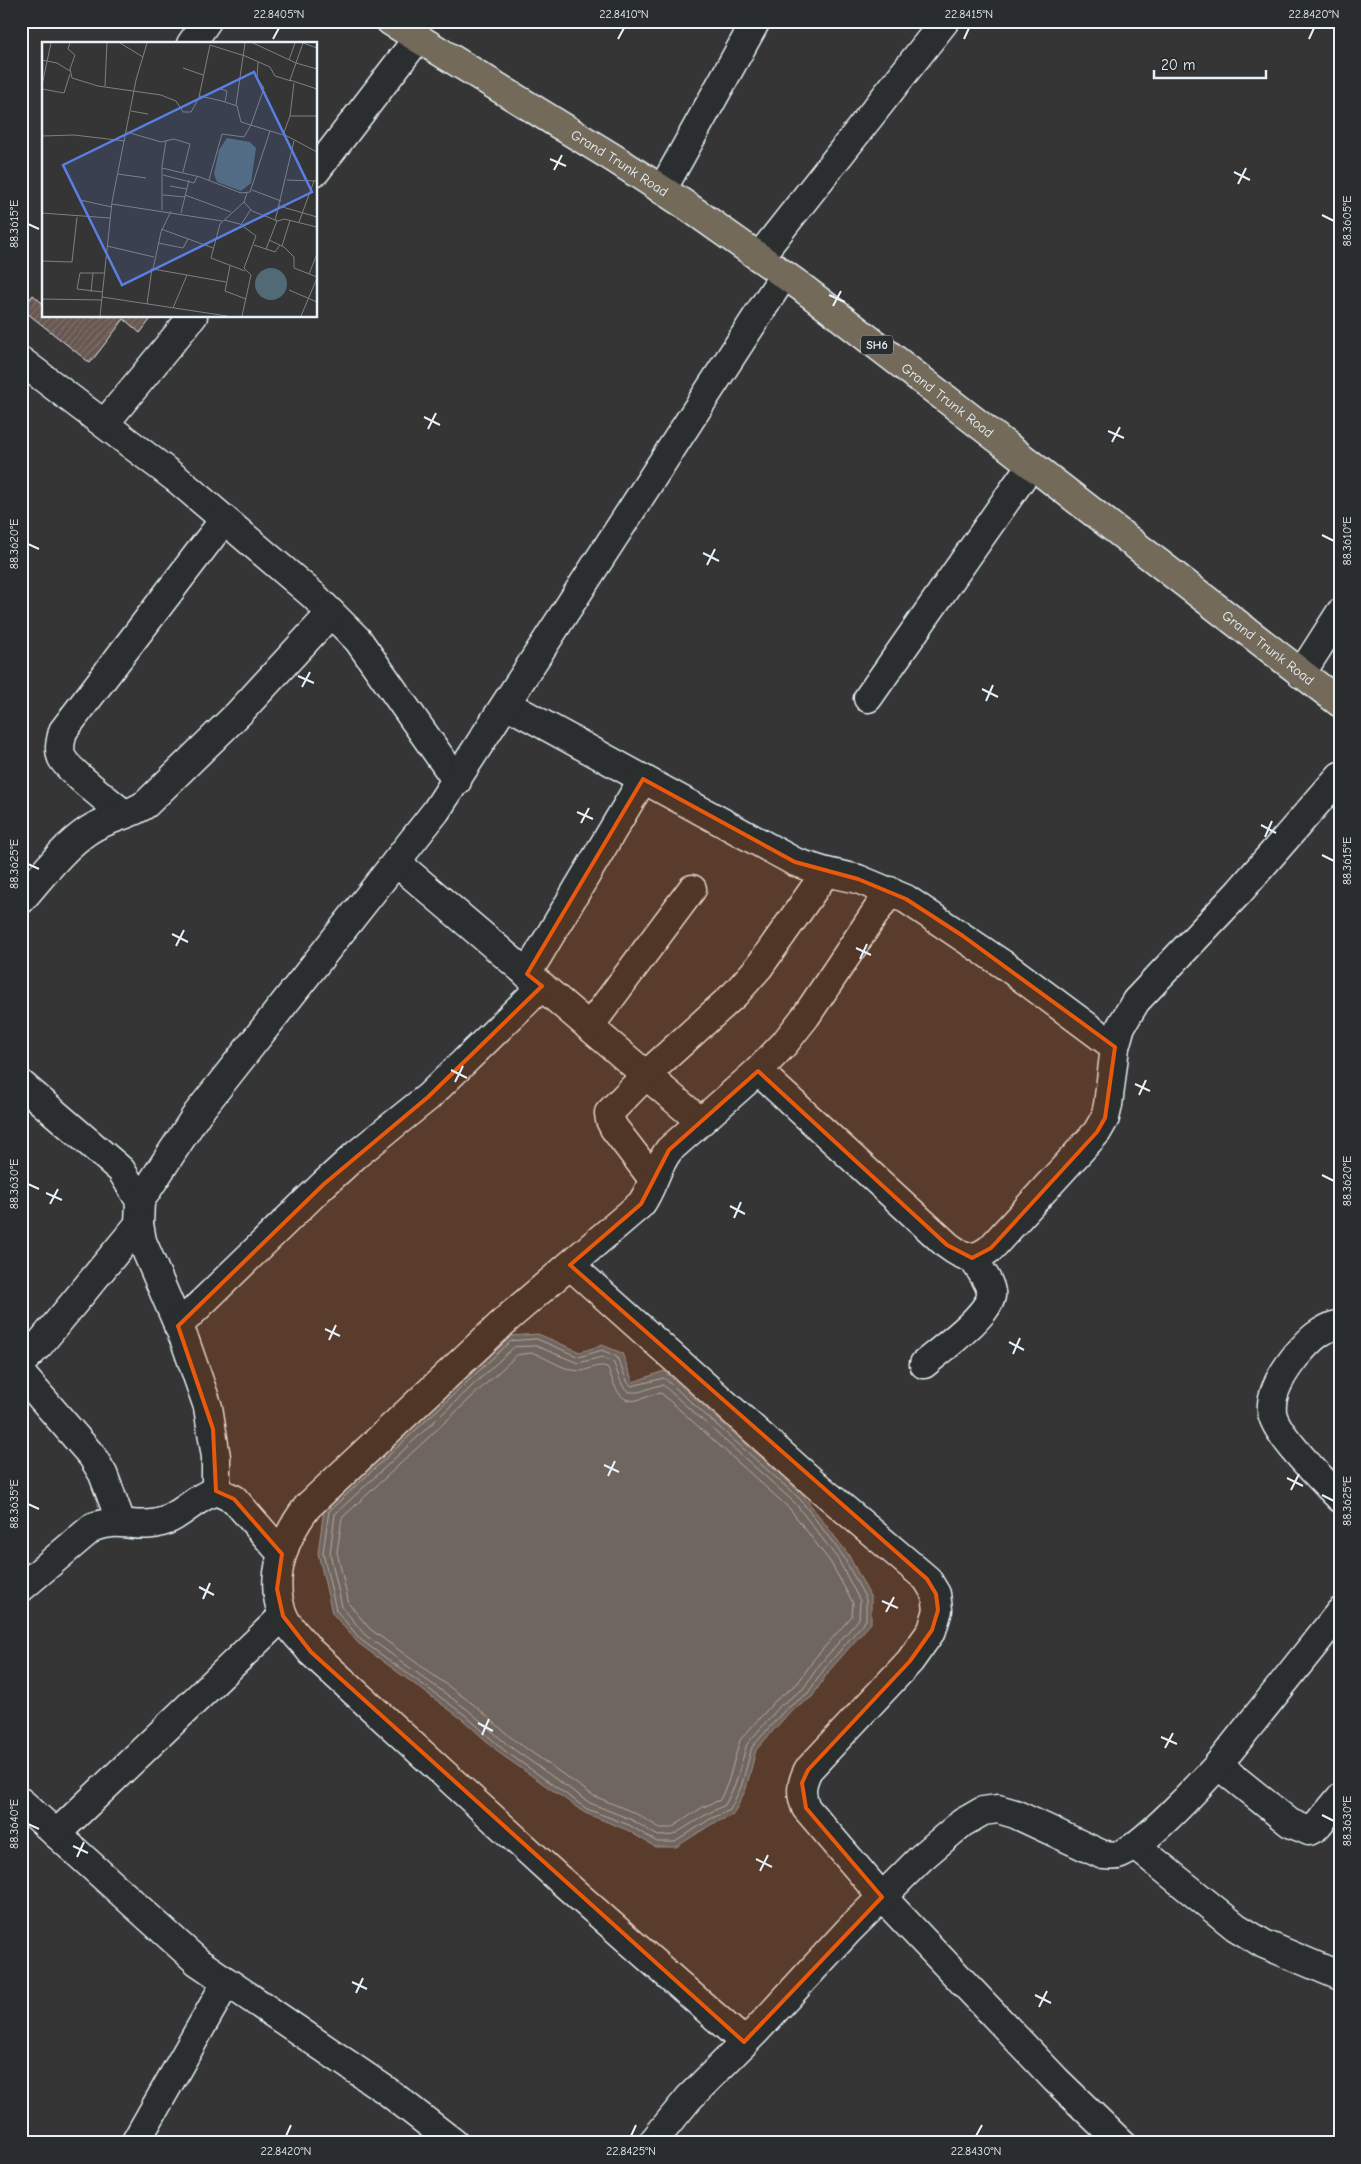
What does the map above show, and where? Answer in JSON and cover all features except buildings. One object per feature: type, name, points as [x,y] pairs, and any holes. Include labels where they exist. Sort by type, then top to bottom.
[{"type":"main road","name":"Grand Trunk Road","points":[[390,21],[615,158],[759,257],[904,364],[1340,703]]},
{"type":"street","points":[[191,42],[207,21]]},
{"type":"street","points":[[662,190],[756,21]]},
{"type":"street","points":[[759,257],[946,21]]},
{"type":"street","points":[[318,168],[418,38]]},
{"type":"street","points":[[21,1360],[27,1358],[39,1345],[139,1213],[197,1114],[396,862],[457,781],[784,275]]},
{"type":"street","points":[[105,423],[191,318]]},
{"type":"street","points":[[21,361],[178,480],[331,613],[358,640],[457,781]]},
{"type":"street","points":[[868,698],[1031,464]]},
{"type":"street","points":[[124,814],[62,758],[59,745],[63,730],[224,520]]},
{"type":"street","points":[[21,900],[74,842],[89,830],[109,819],[137,810],[146,804],[239,713],[331,613]]},
{"type":"street","points":[[1301,674],[1340,613]]},
{"type":"street","points":[[506,704],[795,862],[826,872],[858,879],[906,899],[1010,968],[1115,1047]]},
{"type":"street","points":[[758,1071],[948,1245],[959,1254],[972,1258],[982,1256],[1097,1132],[1105,1118],[1108,1105],[1115,1047],[1121,1026],[1136,1001],[1239,892],[1340,776]]},
{"type":"street","points":[[178,1326],[324,1184],[357,1154],[428,1097],[534,980],[643,779]]},
{"type":"street","points":[[396,862],[700,1121]]},
{"type":"street","points":[[654,1179],[610,1120],[610,1113],[614,1106],[646,1075],[735,994],[759,967],[826,872]]},
{"type":"street","points":[[589,1027],[692,889]]},
{"type":"street","points":[[744,2042],[558,1878],[311,1652],[283,1616],[277,1589],[282,1554],[295,1523],[308,1506],[508,1317],[640,1204],[649,1193],[661,1161],[669,1150],[758,1071],[784,1044],[806,1016],[890,891]]},
{"type":"street","points":[[21,1084],[121,1170],[139,1213],[142,1241],[178,1326],[208,1407],[213,1429],[216,1458],[216,1491]]},
{"type":"street","points":[[924,1364],[980,1316],[990,1302],[992,1294],[990,1285],[972,1258]]},
{"type":"street","points":[[570,1265],[816,1485],[927,1579],[936,1594],[938,1610],[932,1630],[910,1661],[808,1770],[802,1783],[801,1796],[806,1808],[882,1897],[1056,2080],[1121,2143]]},
{"type":"street","points":[[1340,1324],[1327,1327],[1312,1338],[1285,1369],[1275,1392],[1272,1412],[1277,1429],[1340,1498]]},
{"type":"street","points":[[21,1374],[92,1456],[103,1474],[121,1522]]},
{"type":"street","points":[[21,1588],[93,1527],[105,1522],[144,1525],[157,1523],[166,1520],[206,1494],[216,1491],[234,1499],[282,1554]]},
{"type":"street","points":[[652,2143],[689,2098],[882,1897],[962,1823],[983,1811],[998,1809],[1015,1814],[1103,1855],[1118,1855],[1136,1846],[1197,1789],[1218,1765],[1340,1612]]},
{"type":"street","points":[[56,1834],[283,1616]]},
{"type":"street","points":[[1218,1765],[1290,1823],[1301,1829],[1309,1831],[1316,1827],[1340,1798]]},
{"type":"street","points":[[21,1802],[198,1962],[226,1983],[403,2102],[454,2143]]},
{"type":"street","points":[[1136,1846],[1243,1931],[1264,1944],[1340,1976]]},
{"type":"street","points":[[135,2143],[226,1983]]},
{"type":"highlighted area","points":[[643,779],[795,862],[858,879],[906,899],[963,936],[1115,1047],[1105,1118],[1097,1132],[991,1248],[972,1258],[947,1245],[758,1071],[669,1150],[641,1204],[570,1265],[927,1579],[936,1594],[938,1610],[932,1630],[910,1661],[808,1770],[802,1783],[806,1808],[882,1897],[744,2042],[311,1652],[283,1616],[277,1589],[282,1554],[234,1499],[216,1491],[213,1429],[178,1326],[324,1184],[428,1097],[542,986],[527,974]]},
{"type":"water","points":[[538,1334],[580,1352],[602,1345],[622,1353],[633,1382],[664,1371],[803,1495],[848,1554],[871,1598],[871,1623],[829,1671],[812,1697],[789,1713],[756,1750],[746,1789],[733,1815],[712,1824],[676,1847],[655,1847],[627,1830],[585,1813],[502,1755],[462,1719],[358,1643],[332,1613],[318,1553],[324,1509],[510,1336]]}]
